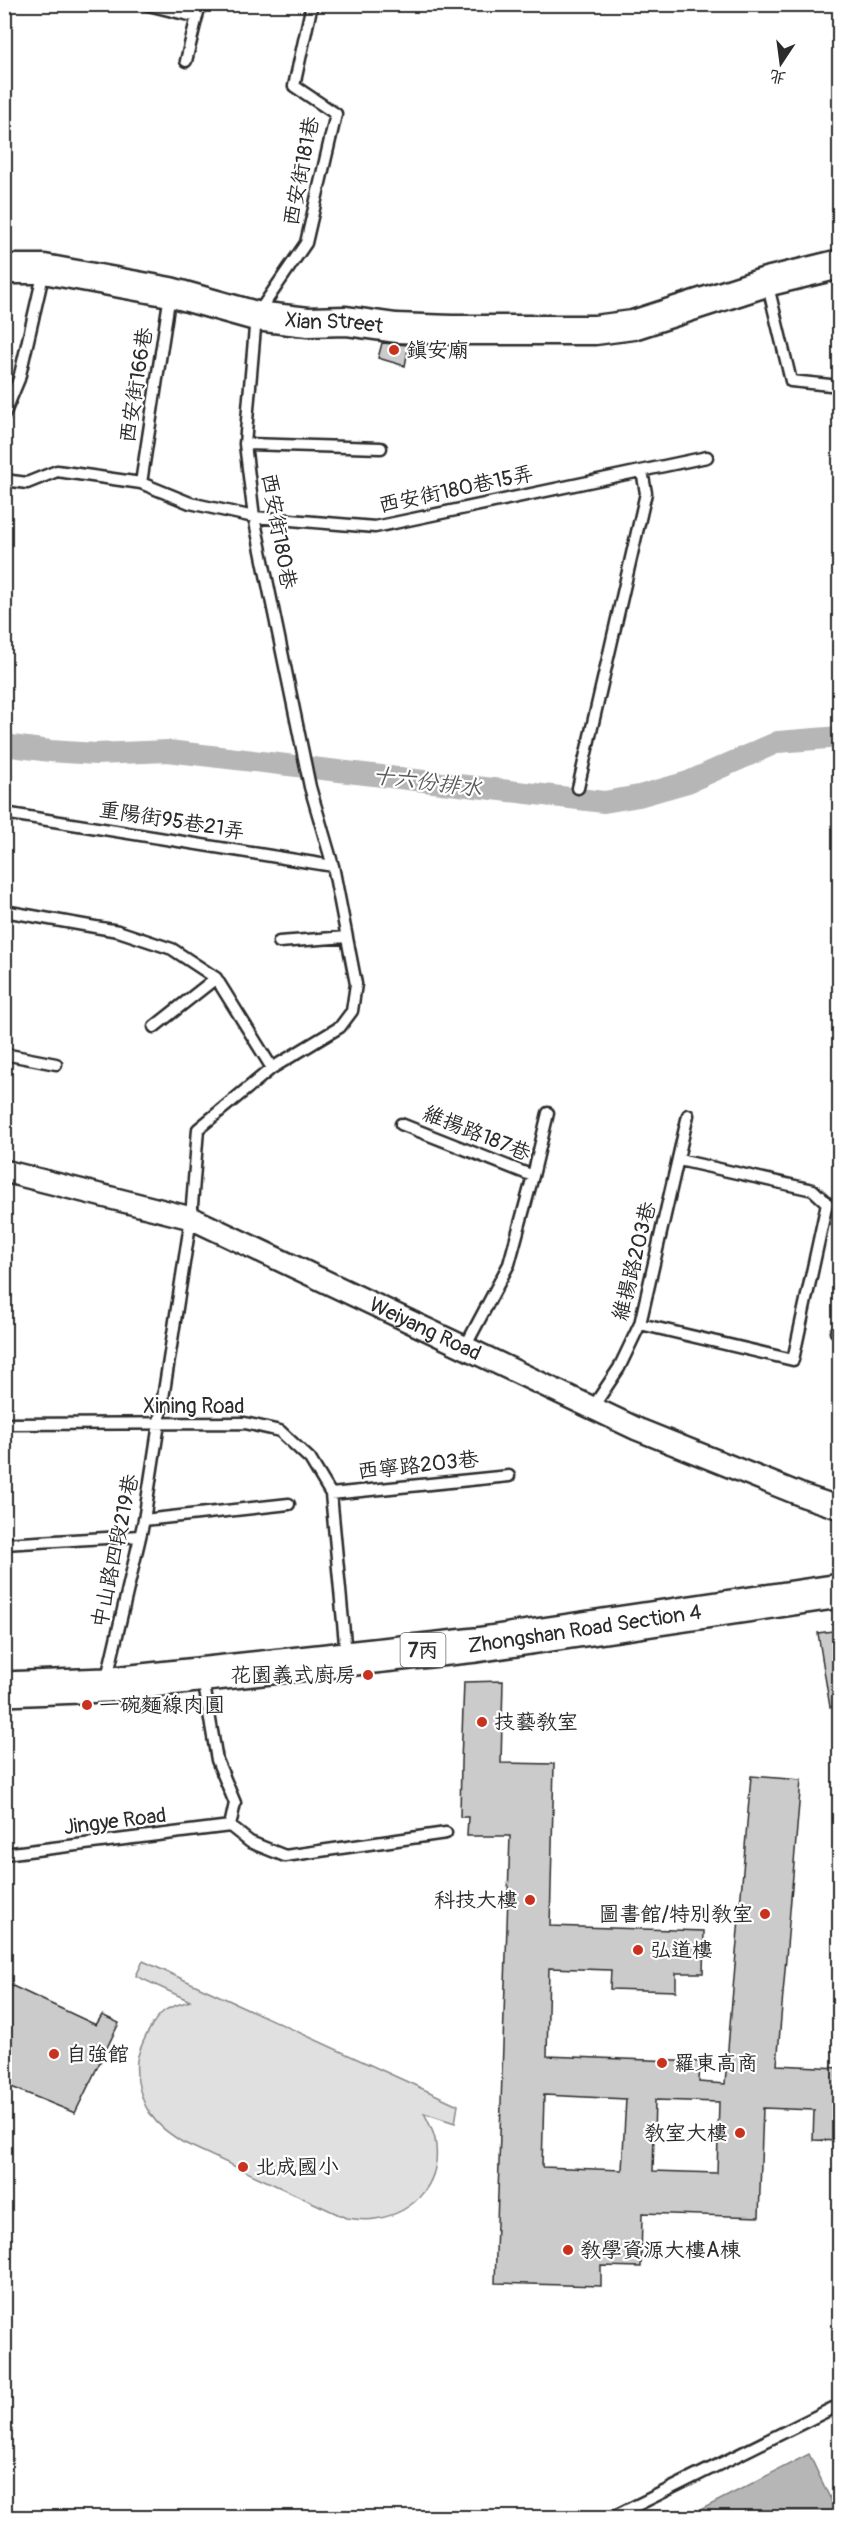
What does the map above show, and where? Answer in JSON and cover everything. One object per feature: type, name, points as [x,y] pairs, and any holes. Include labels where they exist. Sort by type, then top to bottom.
[{"type":"main road","name":"Zhongshan Road Section 4","points":[[4,1689],[105,1685],[476,1645],[840,1591]]},
{"type":"street","name":"Xian Street","points":[[4,269],[44,269],[170,292],[256,315],[308,322],[346,321],[396,328],[430,329],[595,330],[633,325],[766,282],[840,264]]},
{"type":"street","name":"Weiyang Road","points":[[4,1171],[191,1218],[648,1433],[804,1497],[840,1508]]},
{"type":"lane","points":[[144,4],[197,17]]},
{"type":"lane","points":[[186,61],[200,4]]},
{"type":"lane","name":"西安街181巷","points":[[256,315],[306,243],[336,114],[294,86],[312,4]]},
{"type":"lane","points":[[4,415],[19,379],[44,269]]},
{"type":"lane","points":[[766,282],[791,381],[840,386]]},
{"type":"lane","name":"西安街166巷","points":[[141,483],[170,292]]},
{"type":"lane","name":"西安街180巷","points":[[256,315],[245,444],[254,517],[310,787],[333,866],[356,984],[352,1011],[340,1027],[272,1068]]},
{"type":"lane","points":[[245,444],[381,448]]},
{"type":"lane","name":"西安街180巷15弄","points":[[4,480],[27,483],[57,471],[141,483],[190,503],[254,517],[375,527],[498,499],[707,457]]},
{"type":"lane","points":[[578,788],[646,493],[642,471]]},
{"type":"lane","name":"重陽街95巷21弄","points":[[4,813],[333,866]]},
{"type":"lane","points":[[4,923],[6,911],[118,932],[172,949],[216,978],[272,1068]]},
{"type":"lane","points":[[279,942],[347,937]]},
{"type":"lane","points":[[154,1027],[216,978]]},
{"type":"lane","points":[[4,1054],[56,1064]]},
{"type":"lane","name":"中山路四段219巷","points":[[105,1685],[144,1520],[160,1425],[191,1218],[198,1129],[272,1068]]},
{"type":"lane","points":[[533,1176],[548,1113]]},
{"type":"lane","name":"維揚路203巷","points":[[593,1407],[619,1368],[640,1324],[688,1115]]},
{"type":"lane","name":"維揚路187巷","points":[[401,1124],[533,1176],[509,1264],[465,1347]]},
{"type":"lane","points":[[640,1324],[793,1360],[827,1203],[813,1190],[679,1161]]},
{"type":"lane","name":"Xining Road","points":[[4,1425],[245,1423],[280,1431],[310,1459],[331,1494],[346,1658]]},
{"type":"lane","name":"西寧路203巷","points":[[331,1494],[509,1476]]},
{"type":"lane","points":[[144,1520],[289,1504]]},
{"type":"lane","points":[[4,1544],[140,1536]]},
{"type":"lane","points":[[203,1675],[217,1760],[235,1803],[230,1826],[250,1842],[285,1856],[446,1833]]},
{"type":"lane","name":"Jingye Road","points":[[4,1854],[230,1826]]},
{"type":"lane","points":[[611,2517],[834,2408]]},
{"type":"shaded area","points":[[143,1961],[458,2105],[455,2123],[424,2113],[435,2139],[436,2155],[435,2169],[423,2193],[414,2202],[389,2216],[368,2220],[346,2218],[182,2142],[165,2130],[147,2110],[144,2103],[138,2081],[137,2060],[155,2020],[170,2007],[190,2001],[136,1976]]},
{"type":"shaded area","points":[[809,2454],[839,2517],[706,2517],[702,2509]]},
{"type":"building","name":"鎮安廟","points":[[382,343],[409,345],[405,366],[378,358]]},
{"type":"building","points":[[840,1630],[840,1707],[830,1707],[818,1633]]},
{"type":"building","points":[[503,1681],[501,1763],[554,1764],[550,1926],[704,1931],[703,1973],[676,1973],[676,1991],[610,1989],[611,1970],[549,1968],[547,2056],[700,2062],[699,2082],[725,2084],[751,1776],[801,1780],[777,2065],[840,2068],[840,2141],[813,2140],[814,2110],[763,2108],[759,2217],[642,2213],[641,2267],[601,2266],[601,2286],[495,2283],[510,1836],[467,1836],[468,1817],[460,1817],[464,1682]],"holes":[[[544,2095],[626,2099],[622,2170],[542,2167]],[[655,2100],[719,2102],[717,2173],[653,2171]]]},
{"type":"building","name":"自強館","points":[[4,1982],[96,2025],[102,2015],[119,2023],[75,2113],[4,2084]]},
{"type":"waterway","name":"十六份排水","points":[[4,745],[96,754],[168,751],[604,802],[639,796],[688,782],[778,742],[840,737]]},
{"type":"place","name":"鎮安廟","points":[[394,350]]},
{"type":"place","name":"花園義式廚房","points":[[368,1675]]},
{"type":"place","name":"一碗麵線肉圓","points":[[87,1705]]},
{"type":"place","name":"技藝教室","points":[[482,1722]]},
{"type":"place","name":"科技大樓","points":[[530,1900]]},
{"type":"place","name":"圖書館/特別教室","points":[[765,1914]]},
{"type":"place","name":"弘道樓","points":[[638,1950]]},
{"type":"place","name":"自強館","points":[[54,2054]]},
{"type":"place","name":"羅東高商","points":[[662,2063]]},
{"type":"place","name":"教室大樓","points":[[740,2133]]},
{"type":"place","name":"北成國小","points":[[243,2167]]},
{"type":"place","name":"教學資源大樓A棟","points":[[568,2250]]}]
